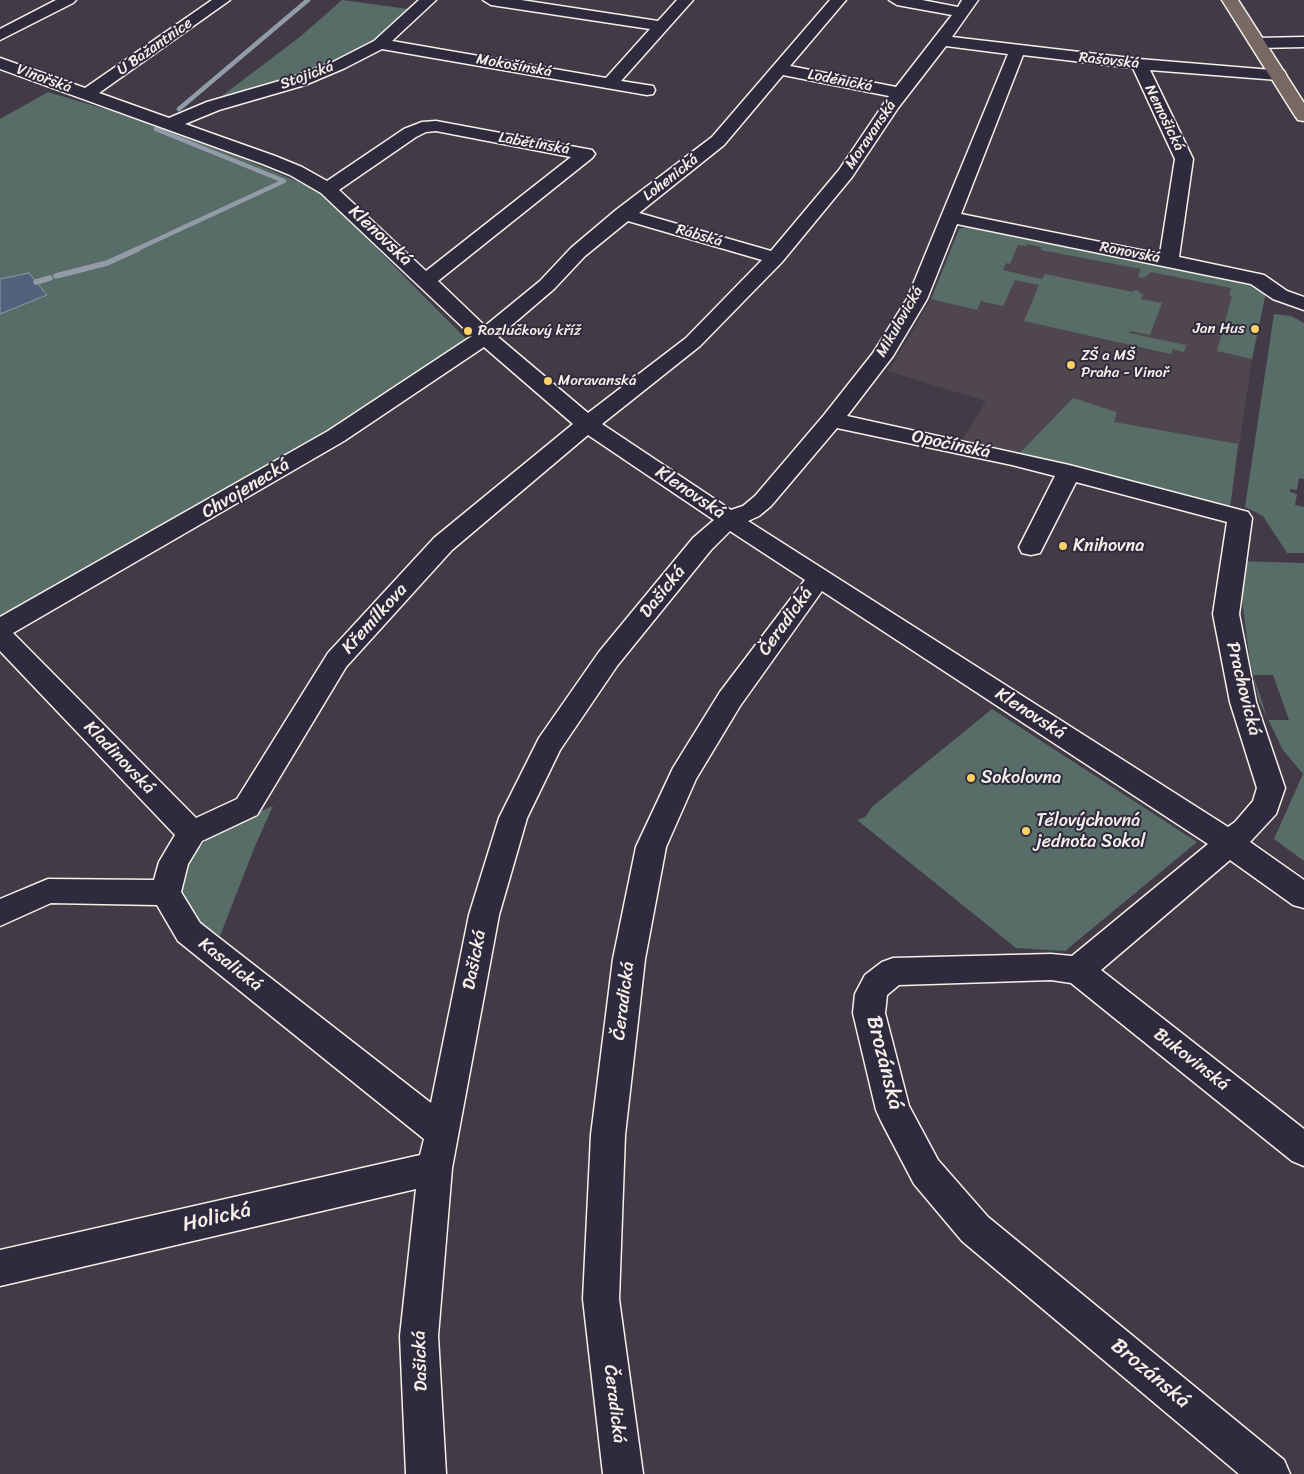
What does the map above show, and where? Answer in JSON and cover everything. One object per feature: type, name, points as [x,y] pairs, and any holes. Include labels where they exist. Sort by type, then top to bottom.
[{"type":"main road","points":[[1230,0],[1304,116]]},
{"type":"street","points":[[0,35],[68,0]]},
{"type":"street","name":"U Bažantnice","points":[[87,94],[222,0]]},
{"type":"street","name":"Stojická","points":[[169,124],[213,106],[299,81],[339,65],[380,44],[428,0]]},
{"type":"street","points":[[491,0],[661,26]]},
{"type":"street","points":[[610,83],[685,0]]},
{"type":"street","name":"Lohenická","points":[[485,337],[547,285],[578,252],[623,214],[718,142],[838,0]]},
{"type":"street","points":[[897,0],[966,6]]},
{"type":"street","name":"Moravanská","points":[[587,424],[693,342],[776,258],[846,173],[900,93],[942,41],[966,6]]},
{"type":"street","name":"Rašovská","points":[[942,41],[1138,64],[1278,75]]},
{"type":"street","points":[[1257,42],[1304,42]]},
{"type":"street","name":"Mokošínská","points":[[380,44],[647,90]]},
{"type":"street","name":"Mikulovická","points":[[729,519],[751,511],[763,501],[832,420],[882,356],[917,299],[1017,51]]},
{"type":"street","name":"Vinořská","points":[[0,63],[87,94]]},
{"type":"street","name":"Nemošická","points":[[1138,64],[1184,159],[1169,261]]},
{"type":"street","name":"Loděnická","points":[[779,69],[900,93]]},
{"type":"street","name":"Klenovská","points":[[87,94],[287,167],[328,189],[427,280],[485,337],[587,424],[819,578],[1229,843],[1304,896]]},
{"type":"street","name":"Labětínská","points":[[328,189],[410,133],[422,127],[436,126],[586,154],[427,280]]},
{"type":"street","name":"Rábská","points":[[623,214],[776,258]]},
{"type":"street","name":"Ronovská","points":[[950,217],[1257,279],[1280,295],[1304,304]]},
{"type":"street","name":"Chvojenecká","points":[[0,629],[336,436],[485,337]]},
{"type":"street","name":"Opočínská","points":[[832,420],[1069,472],[1240,518]]},
{"type":"street","name":"Křemílkova","points":[[192,833],[247,807],[337,660],[442,544],[587,424]]},
{"type":"street","points":[[1031,547],[1069,472]]},
{"type":"street","name":"Prachovická","points":[[1229,843],[1266,806],[1271,788],[1243,702],[1226,614],[1240,518]]},
{"type":"street","name":"Dašická","points":[[426,1474],[419,1336],[435,1168],[440,1132],[484,915],[513,818],[549,745],[608,659],[702,544],[729,519]]},
{"type":"street","name":"Čeradická","points":[[623,1474],[601,1299],[605,1193],[608,1135],[629,959],[651,847],[683,776],[730,699],[819,578]]},
{"type":"street","name":"Kladinovská","points":[[0,635],[192,833]]},
{"type":"street","points":[[0,912],[48,891],[166,893],[174,862],[192,833]]},
{"type":"street","points":[[1078,970],[1229,843]]},
{"type":"street","name":"Kasalická","points":[[166,893],[189,932],[440,1132]]},
{"type":"street","name":"Brozánská","points":[[1078,970],[1051,967],[893,972],[876,985],[871,994],[869,1013],[893,1110],[926,1172],[975,1229],[1270,1474]]},
{"type":"street","name":"Bukovinská","points":[[1078,970],[1304,1150]]},
{"type":"street","name":"Holická","points":[[0,1268],[435,1168]]},
{"type":"shaded area","name":"ZŠ a MŠ Praha - Vinoř","points":[[959,229],[1266,292],[1252,359],[1230,508],[1099,472],[961,442],[986,401],[888,371],[934,293]]},
{"type":"green space","points":[[342,0],[408,9],[372,43],[313,70],[214,102],[301,36]]},
{"type":"green space","points":[[48,92],[172,129],[320,191],[471,344],[229,491],[0,616],[0,314],[47,295],[29,273],[0,279],[0,119]]},
{"type":"green space","points":[[970,226],[1261,286],[1266,292],[1252,359],[1217,351],[1232,296],[1229,295],[1231,288],[1151,272],[1144,278],[1138,277],[1141,269],[1041,250],[1041,247],[1027,244],[1026,246],[1018,245],[1010,264],[1006,263],[1003,270],[1042,279],[1045,274],[1133,292],[1134,290],[1139,291],[1139,293],[1143,294],[1141,299],[1162,303],[1150,335],[1130,331],[1129,333],[1186,345],[1184,352],[1173,349],[1171,354],[1024,321],[1039,285],[1015,280],[1003,306],[981,301],[977,310],[931,299],[959,229]]},
{"type":"green space","points":[[1274,314],[1291,316],[1304,323],[1304,479],[1299,478],[1297,490],[1290,489],[1290,492],[1297,494],[1295,505],[1304,507],[1304,553],[1287,553],[1263,516],[1245,507]]},
{"type":"green space","points":[[1073,398],[1117,412],[1114,422],[1238,444],[1230,508],[1099,472],[1018,455]]},
{"type":"green space","points":[[1237,561],[1304,563],[1304,861],[1274,839],[1303,774],[1283,750],[1268,720],[1289,720],[1273,675],[1253,675]]},
{"type":"green space","points":[[1253,675],[1267,718],[1259,701]]},
{"type":"green space","name":"Tělovýchovná jednota Sokol","points":[[992,709],[1197,842],[1065,951],[1016,948],[857,820],[865,817],[873,806]]},
{"type":"green space","points":[[273,806],[255,846],[220,936],[195,919],[181,893],[184,866],[214,831]]},
{"type":"water","points":[[29,273],[47,295],[0,314],[0,279]]},
{"type":"waterway","points":[[179,109],[308,0]]},
{"type":"waterway","points":[[135,250],[284,181],[156,129]]},
{"type":"waterway","points":[[56,276],[107,263],[138,249]]},
{"type":"waterway","points":[[36,282],[50,278]]},
{"type":"place","name":"Jan Hus","points":[[1255,329]]},
{"type":"place","name":"Rozlučkový kříž","points":[[468,331]]},
{"type":"place","name":"ZŠ a MŠ Praha - Vinoř","points":[[1071,365]]},
{"type":"place","name":"Moravanská","points":[[548,381]]},
{"type":"place","name":"Knihovna","points":[[1063,546]]},
{"type":"place","name":"Sokolovna","points":[[971,778]]},
{"type":"place","name":"Tělovýchovná jednota Sokol","points":[[1026,831]]}]
